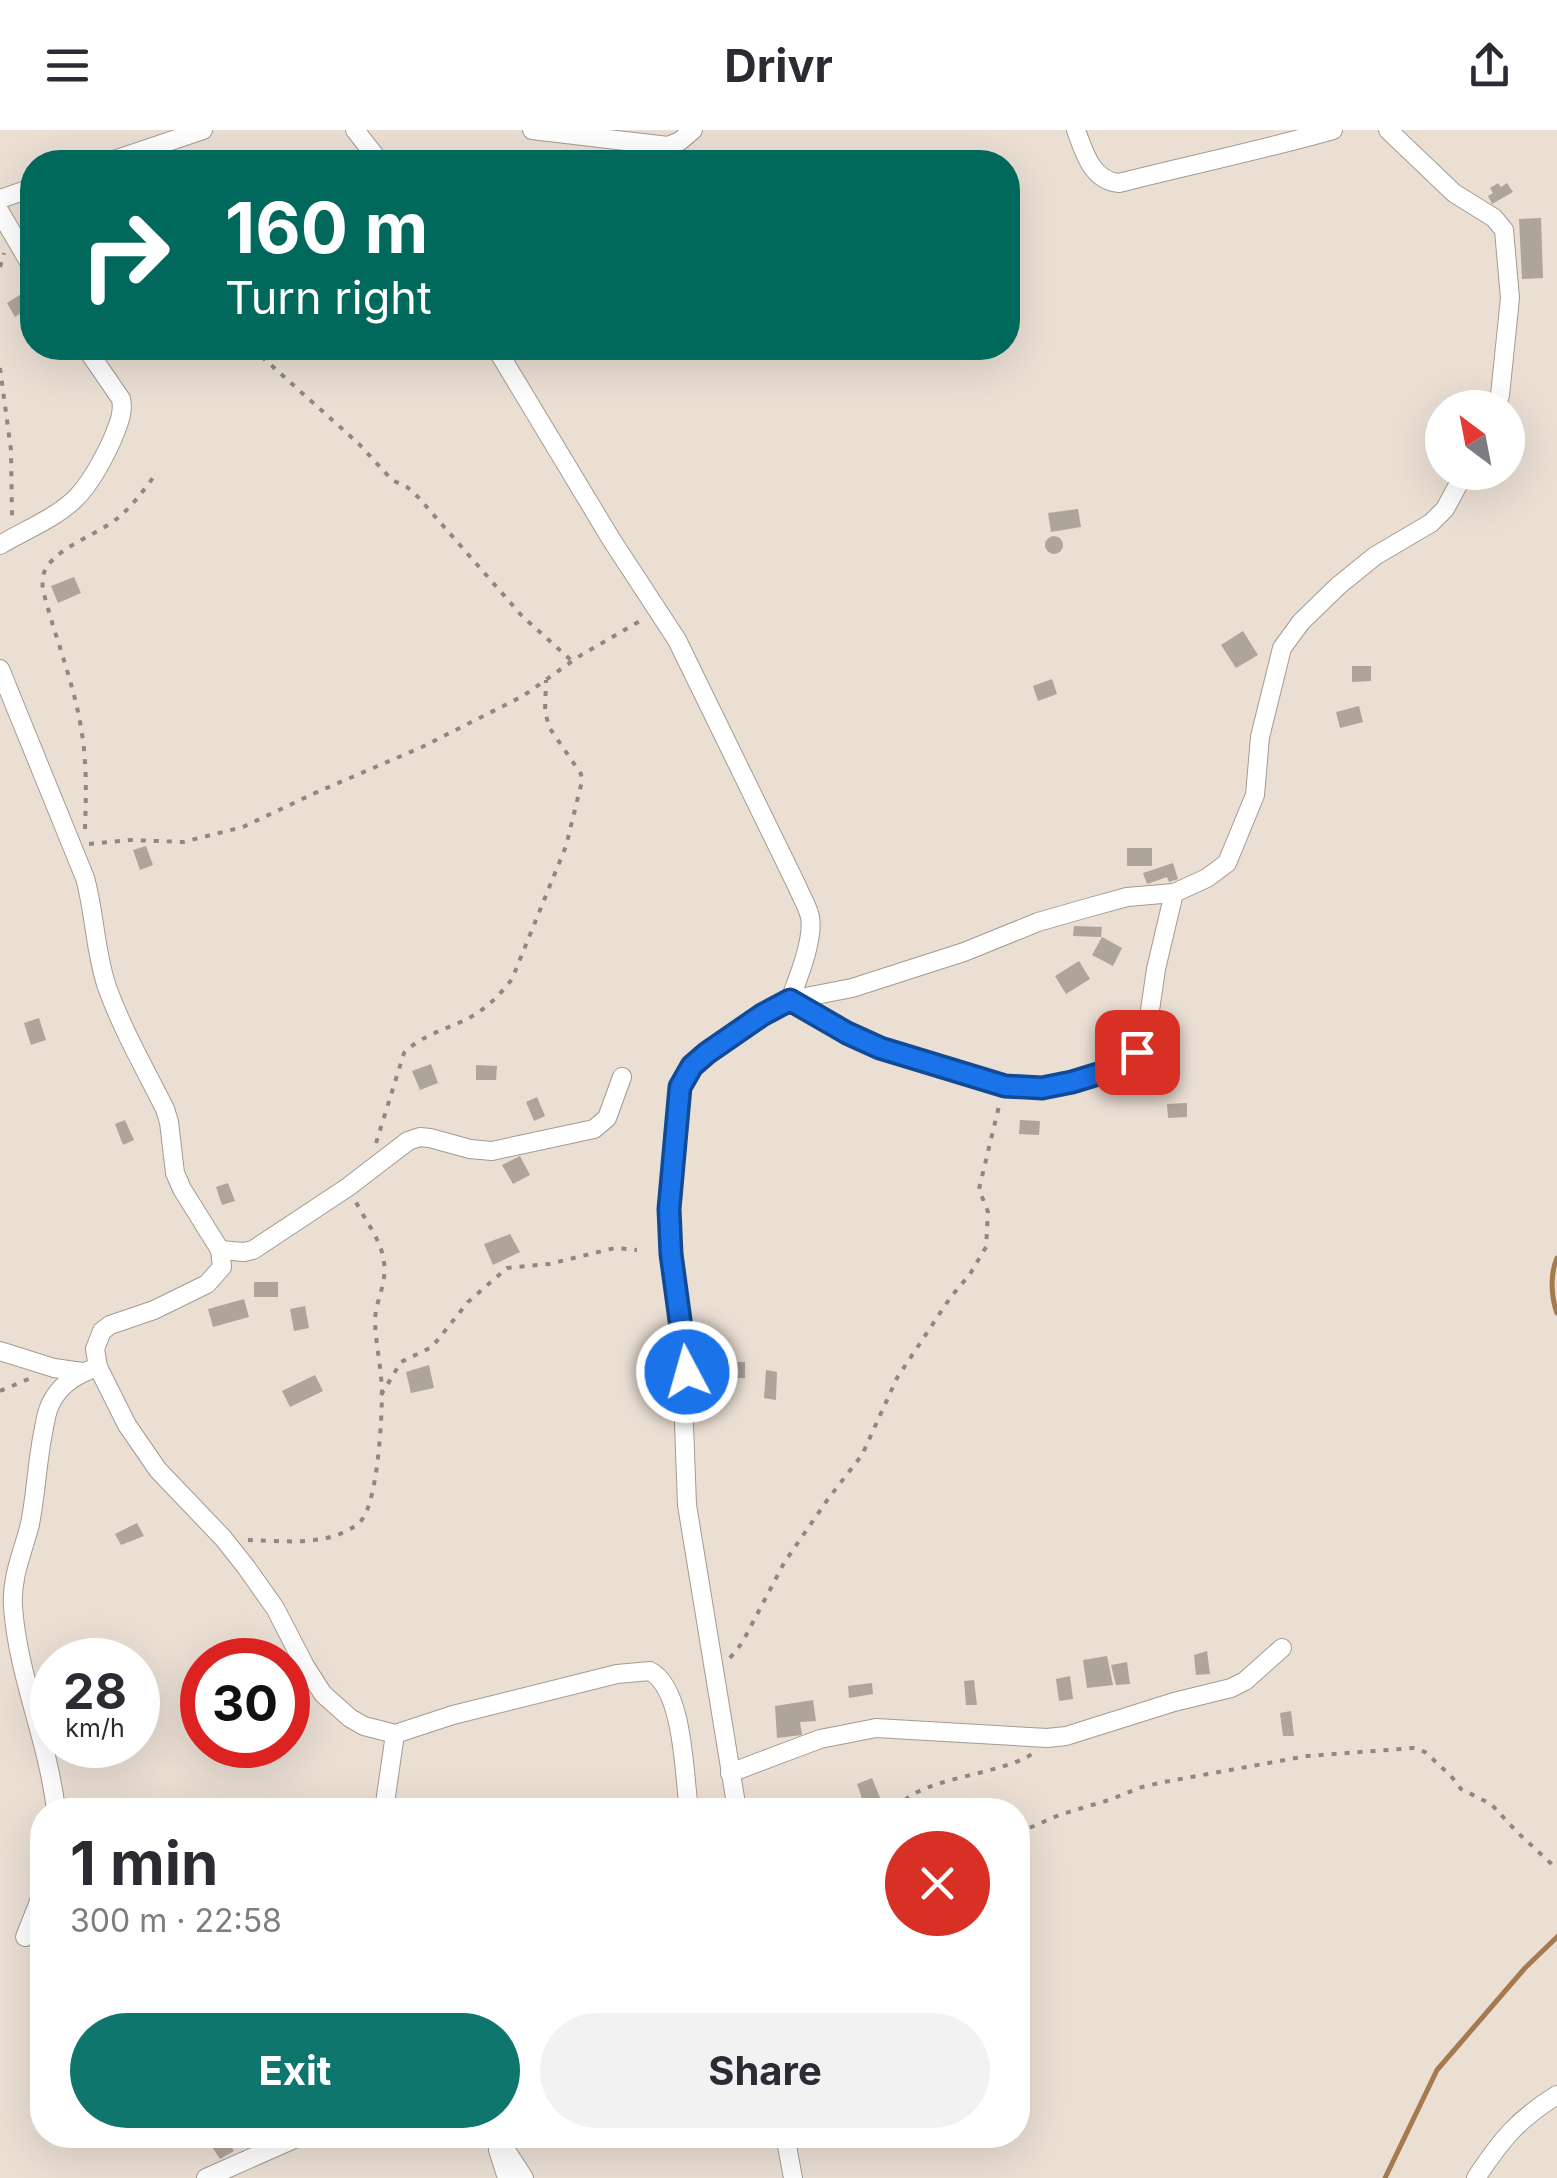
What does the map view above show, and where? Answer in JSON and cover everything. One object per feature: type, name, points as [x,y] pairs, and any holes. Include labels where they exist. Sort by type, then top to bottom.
[{"type":"street","points":[[144,150],[203,130]]},
{"type":"street","points":[[355,130],[371,150]]},
{"type":"street","points":[[532,130],[668,146],[694,130]]},
{"type":"street","points":[[1076,130],[1090,164],[1100,176],[1119,183],[1333,130]]},
{"type":"street","points":[[1388,130],[1454,193],[1494,218],[1504,230],[1510,298],[1501,390]]},
{"type":"street","points":[[0,212],[20,246]]},
{"type":"street","points":[[1,544],[73,500],[106,453],[123,407],[122,399],[94,360]]},
{"type":"street","points":[[503,360],[611,540],[677,640],[797,886],[810,927],[790,1000]]},
{"type":"street","points":[[735,1798],[687,1505],[687,1372],[669,1209],[680,1087],[692,1066],[707,1053],[790,1000],[852,988],[1100,904],[1127,897],[1174,894],[1227,864],[1254,795],[1260,737],[1282,648],[1290,634],[1375,556],[1431,523],[1456,490]]},
{"type":"street","points":[[0,669],[85,878],[106,985],[165,1109],[175,1173],[220,1250],[222,1268],[207,1284],[102,1331],[90,1369],[64,1385],[51,1402],[37,1464],[30,1522],[13,1591],[24,1676],[53,1798]]},
{"type":"street","points":[[790,1000],[880,1048],[1005,1086],[1042,1088],[1072,1082],[1121,1067],[1137,1052],[1149,1017],[1174,894]]},
{"type":"street","points":[[220,1250],[254,1250],[348,1187],[408,1140],[420,1137],[492,1152],[594,1129],[607,1118],[622,1077]]},
{"type":"street","points":[[0,1351],[54,1368],[90,1369]]},
{"type":"street","points":[[90,1369],[158,1470],[223,1538],[275,1608],[323,1694],[350,1718],[396,1734],[617,1674],[650,1671],[662,1680],[681,1733],[688,1798]]},
{"type":"street","points":[[730,1773],[820,1739],[876,1728],[1047,1738],[1089,1730],[1231,1688],[1245,1681],[1282,1648]]},
{"type":"street","points":[[386,1798],[396,1734]]},
{"type":"street","points":[[24,1937],[30,1923]]},
{"type":"street","points":[[1476,2178],[1510,2131],[1557,2095]]},
{"type":"street","points":[[206,2178],[274,2148]]},
{"type":"street","points":[[499,2148],[507,2178]]},
{"type":"street","points":[[504,2148],[524,2178]]},
{"type":"street","points":[[788,2148],[794,2178]]},
{"type":"street","points":[[794,2178],[795,2148]]},
{"type":"path","points":[[265,360],[392,480],[418,497],[522,616],[572,662]]},
{"type":"path","points":[[0,368],[11,450],[13,507],[1,544]]},
{"type":"path","points":[[85,830],[86,765],[82,733],[42,590],[42,577],[48,565],[63,552],[117,519],[136,502],[155,475]]},
{"type":"path","points":[[85,845],[131,840],[183,842],[244,828],[422,748],[523,696],[658,611]]},
{"type":"path","points":[[366,1173],[404,1053],[498,998],[512,979],[566,846],[582,782],[581,774],[550,728],[545,712],[546,680]]},
{"type":"path","points":[[715,1678],[742,1642],[784,1564],[862,1455],[897,1378],[986,1246],[988,1212],[979,1189],[1005,1086]]},
{"type":"path","points":[[223,1538],[324,1540],[344,1532],[367,1514],[375,1482],[381,1396],[375,1322],[384,1288],[384,1258],[348,1187]]},
{"type":"path","points":[[381,1396],[401,1362],[432,1347],[468,1302],[507,1268],[549,1264],[615,1248],[637,1250]]},
{"type":"path","points":[[906,1798],[942,1782],[1023,1760],[1047,1738]]},
{"type":"path","points":[[1030,1828],[1058,1815],[1164,1782],[1307,1756],[1414,1748],[1425,1752],[1469,1795],[1491,1804],[1557,1870]]},
{"type":"building","points":[[1498,183],[1501,187],[1507,183],[1513,192],[1492,204],[1490,188]]},
{"type":"building","points":[[1541,218],[1543,278],[1522,279],[1519,219]]},
{"type":"building","points":[[20,295],[20,314],[15,317],[7,303]]},
{"type":"building","points":[[1078,509],[1081,527],[1051,532],[1048,513]]},
{"type":"building","points":[[1054,536],[1061,538],[1061,552],[1054,554],[1047,552],[1045,545],[1047,538]]},
{"type":"building","points":[[74,577],[81,593],[58,603],[51,586]]},
{"type":"building","points":[[1243,631],[1258,655],[1236,668],[1221,645]]},
{"type":"building","points":[[1352,666],[1371,666],[1371,681],[1352,682]]},
{"type":"building","points":[[1052,679],[1057,694],[1038,701],[1033,686]]},
{"type":"building","points":[[1359,706],[1363,722],[1340,728],[1336,712]]},
{"type":"building","points":[[146,846],[153,865],[140,870],[133,850]]},
{"type":"building","points":[[1127,848],[1152,848],[1152,866],[1127,866]]},
{"type":"building","points":[[1173,863],[1178,879],[1169,882],[1167,877],[1147,884],[1143,873]]},
{"type":"building","points":[[1074,926],[1102,927],[1101,937],[1073,936]]},
{"type":"building","points":[[1102,937],[1122,948],[1113,966],[1092,955]]},
{"type":"building","points":[[1079,961],[1090,979],[1066,994],[1055,976]]},
{"type":"building","points":[[39,1018],[46,1040],[31,1045],[24,1023]]},
{"type":"building","points":[[431,1064],[438,1083],[420,1090],[412,1071]]},
{"type":"building","points":[[476,1065],[497,1066],[496,1080],[476,1080]]},
{"type":"building","points":[[537,1097],[545,1116],[534,1121],[526,1102]]},
{"type":"building","points":[[1187,1103],[1187,1117],[1168,1118],[1167,1104]]},
{"type":"building","points":[[125,1120],[134,1140],[123,1145],[115,1124]]},
{"type":"building","points":[[1020,1120],[1040,1121],[1039,1135],[1019,1134]]},
{"type":"building","points":[[520,1156],[530,1175],[513,1184],[502,1165]]},
{"type":"building","points":[[228,1183],[235,1201],[222,1205],[216,1187]]},
{"type":"building","points":[[510,1234],[520,1252],[493,1265],[484,1244]]},
{"type":"building","points":[[254,1282],[278,1282],[278,1297],[254,1297]]},
{"type":"building","points":[[244,1299],[249,1317],[213,1327],[208,1309]]},
{"type":"building","points":[[305,1306],[309,1328],[294,1331],[290,1309]]},
{"type":"building","points":[[714,1362],[745,1362],[745,1378],[714,1378]]},
{"type":"building","points":[[429,1365],[434,1388],[411,1393],[406,1372]]},
{"type":"building","points":[[766,1370],[777,1372],[776,1400],[764,1398]]},
{"type":"building","points":[[315,1375],[323,1391],[290,1407],[282,1391]]},
{"type":"building","points":[[137,1523],[144,1536],[121,1545],[115,1534]]},
{"type":"building","points":[[1207,1651],[1210,1674],[1196,1675],[1194,1655]]},
{"type":"building","points":[[1107,1656],[1113,1685],[1087,1688],[1083,1660]]},
{"type":"building","points":[[1127,1662],[1130,1684],[1116,1685],[1111,1665]]},
{"type":"building","points":[[1070,1676],[1073,1699],[1059,1701],[1056,1679]]},
{"type":"building","points":[[974,1680],[977,1705],[966,1705],[964,1681]]},
{"type":"building","points":[[872,1683],[873,1694],[849,1698],[848,1686]]},
{"type":"building","points":[[813,1700],[816,1721],[800,1722],[802,1735],[777,1738],[775,1706]]},
{"type":"building","points":[[1291,1711],[1294,1736],[1283,1736],[1280,1713]]},
{"type":"building","points":[[872,1778],[880,1798],[862,1798],[857,1784]]},
{"type":"building","points":[[213,2148],[232,2148],[234,2151],[220,2159]]},
{"type":"waterway","points":[[1557,1258],[1552,1286],[1557,1313]]},
{"type":"waterway","points":[[1385,2178],[1437,2070],[1557,1937]]},
{"type":"route","points":[[687,1372],[669,1209],[680,1087],[684,1076],[707,1053],[790,1000],[880,1048],[1022,1089],[1072,1082],[1121,1067],[1137,1052]]}]
